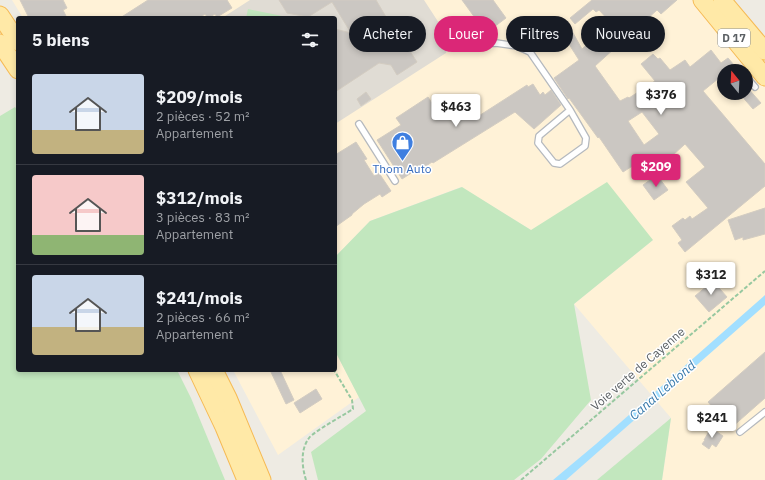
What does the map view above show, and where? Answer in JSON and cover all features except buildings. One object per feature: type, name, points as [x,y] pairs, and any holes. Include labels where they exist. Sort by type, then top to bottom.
[{"type":"main road","name":"D 17","points":[[702,0],[760,82]]},
{"type":"main road","name":"D 17","points":[[722,0],[765,51]]},
{"type":"main road","points":[[0,15],[16,39]]},
{"type":"main road","points":[[0,43],[16,67]]},
{"type":"main road","points":[[198,372],[224,427],[246,480]]},
{"type":"main road","points":[[215,372],[228,398],[262,480]]},
{"type":"lane","points":[[498,43],[517,46],[530,52],[570,110],[586,138],[585,146],[560,164],[554,163],[538,143],[539,136],[570,110]]},
{"type":"lane","points":[[359,124],[394,180]]},
{"type":"lane","points":[[740,432],[765,412]]},
{"type":"path","name":"Voie verte de Cayenne","points":[[521,480],[765,271]]},
{"type":"path","points":[[306,480],[302,452],[309,437],[353,409],[352,400],[335,372]]},
{"type":"shaded area","points":[[12,0],[692,0],[746,64],[717,64],[717,100],[753,100],[753,72],[765,86],[765,480],[662,480],[671,418],[574,304],[653,240],[531,230],[461,187],[370,221],[337,255],[337,16],[22,16]]},
{"type":"shaded area","points":[[250,0],[424,0],[434,16],[434,52],[446,53],[337,123],[337,16],[225,16]]},
{"type":"shaded area","points":[[337,355],[359,397],[278,455],[234,372],[337,372]]},
{"type":"green space","points":[[248,9],[282,16],[246,16]]},
{"type":"green space","points":[[15,107],[16,108],[16,372],[178,372],[191,398],[225,480],[0,480],[0,116]]},
{"type":"green space","points":[[607,182],[653,240],[574,304],[591,400],[541,459],[514,480],[318,480],[311,452],[366,411],[337,355],[337,255],[370,221],[462,187],[531,230]]},
{"type":"green space","points":[[671,418],[662,480],[597,480]]},
{"type":"water","name":"Canal Leblond","points":[[765,295],[765,305],[566,480],[553,480],[596,444]]},
{"type":"place","name":"Thom Auto","points":[[402,162]]}]
